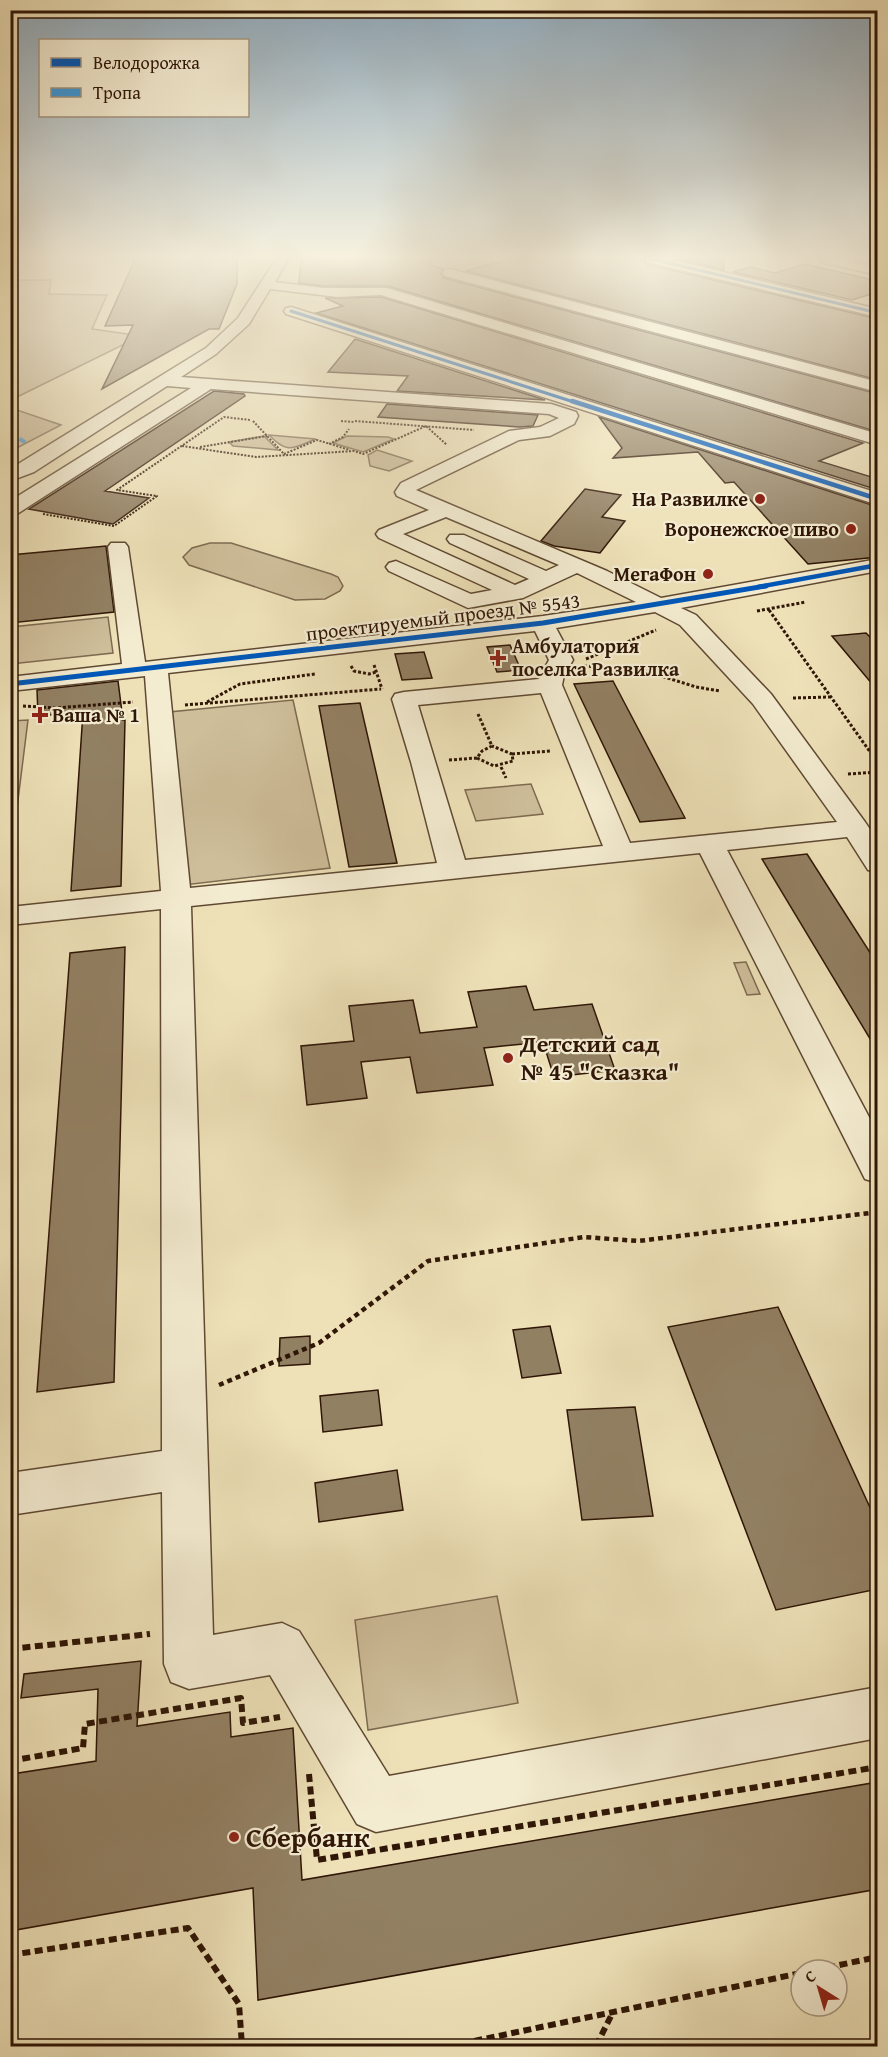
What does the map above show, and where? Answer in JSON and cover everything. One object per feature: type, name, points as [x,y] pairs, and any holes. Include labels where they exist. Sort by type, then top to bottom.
[{"type":"street","points":[[10,476],[28,468],[205,355]]},
{"type":"street","points":[[428,355],[878,499]]},
{"type":"street","points":[[595,355],[878,440]]},
{"type":"street","points":[[755,355],[878,387]]},
{"type":"street","points":[[166,381],[551,409],[570,416],[568,420],[544,432],[517,435],[404,489],[408,494],[600,574],[688,620],[762,699],[855,828],[878,864]]},
{"type":"street","points":[[11,509],[208,384]]},
{"type":"street","points":[[446,510],[386,534],[515,593]]},
{"type":"street","points":[[417,522],[547,579]]},
{"type":"street","points":[[118,547],[145,669],[160,704],[176,899],[189,1664],[282,1648],[376,1805],[878,1712]]},
{"type":"street","points":[[396,567],[468,601],[515,593],[577,565]]},
{"type":"street","name":"проектируемый проезд № 5543","points":[[10,684],[543,623],[878,565]]},
{"type":"street","points":[[543,623],[561,660],[549,685],[620,853]]},
{"type":"street","points":[[453,870],[424,762],[404,699],[549,685]]},
{"type":"street","points":[[10,916],[855,828]]},
{"type":"street","points":[[709,843],[878,1168]]},
{"type":"street","points":[[10,1494],[184,1468]]},
{"type":"path","points":[[11,509],[114,526],[156,496],[117,490],[224,417],[251,420],[282,455]]},
{"type":"path","points":[[341,421],[517,435]]},
{"type":"path","points":[[426,426],[452,450]]},
{"type":"path","points":[[282,455],[317,440],[363,454],[426,426]]},
{"type":"path","points":[[329,444],[343,437],[349,429]]},
{"type":"path","points":[[196,448],[267,436]]},
{"type":"path","points":[[182,446],[256,457],[354,451]]},
{"type":"path","points":[[769,610],[878,764]]},
{"type":"path","points":[[574,665],[604,669],[639,669],[696,687],[762,699],[830,697]]},
{"type":"path","points":[[204,704],[240,684],[317,673]]},
{"type":"path","points":[[22,706],[56,708],[140,702],[204,704],[382,689]]},
{"type":"path","points":[[492,747],[512,754],[575,749]]},
{"type":"path","points":[[477,758],[488,765],[501,767],[513,761],[512,754]]},
{"type":"path","points":[[501,767],[506,778]]},
{"type":"path","points":[[818,777],[878,772]]},
{"type":"path","points":[[184,1399],[319,1343],[428,1261],[584,1237],[638,1241],[878,1212]]},
{"type":"path","points":[[10,1649],[188,1630]]},
{"type":"path","points":[[10,1955],[188,1928],[239,2004],[242,2046]]},
{"type":"path","points":[[849,1963],[878,1957]]},
{"type":"path","points":[[450,2046],[789,1976]]},
{"type":"path","points":[[596,2046],[612,2014]]},
{"type":"shaded area","points":[[11,355],[102,355],[11,400]]},
{"type":"shaded area","points":[[11,408],[61,425],[11,451]]},
{"type":"shaded area","points":[[269,435],[316,439],[291,448],[281,445]]},
{"type":"shaded area","points":[[264,436],[278,450],[233,446],[229,442]]},
{"type":"shaded area","points":[[347,436],[394,439],[363,452],[333,443]]},
{"type":"shaded area","points":[[377,450],[412,461],[389,471],[370,466],[368,455]]},
{"type":"shaded area","points":[[210,543],[231,543],[331,574],[338,577],[343,586],[340,591],[325,599],[295,600],[189,565],[183,557],[192,548]]},
{"type":"shaded area","points":[[108,617],[113,653],[11,664],[11,627]]},
{"type":"shaded area","points":[[293,700],[330,868],[184,885],[169,712]]},
{"type":"shaded area","points":[[28,720],[11,856],[11,721]]},
{"type":"shaded area","points":[[531,784],[543,814],[476,821],[465,790]]},
{"type":"shaded area","points":[[746,962],[760,994],[747,995],[734,963]]},
{"type":"shaded area","points":[[497,1596],[518,1703],[368,1730],[355,1620]]},
{"type":"building","points":[[118,355],[163,355],[102,389]]},
{"type":"building","points":[[342,355],[405,355],[545,400],[397,391],[408,376],[328,372]]},
{"type":"building","points":[[449,355],[572,355],[863,443],[819,461],[878,479],[878,490]]},
{"type":"building","points":[[620,355],[732,355],[878,394],[878,432]]},
{"type":"building","points":[[783,355],[878,355],[878,380]]},
{"type":"building","points":[[214,391],[244,394],[245,396],[105,491],[149,498],[113,524],[29,509]]},
{"type":"building","points":[[387,404],[538,415],[533,426],[520,427],[378,417]]},
{"type":"building","points":[[599,417],[878,507],[878,557],[808,564],[734,482],[725,483],[698,452],[613,458],[622,448]]},
{"type":"building","points":[[585,489],[621,495],[602,517],[625,521],[600,553],[554,546],[541,541]]},
{"type":"building","points":[[106,546],[114,612],[10,623],[10,555]]},
{"type":"building","points":[[866,633],[878,645],[878,691],[832,636]]},
{"type":"building","points":[[510,645],[521,670],[497,672],[487,647]]},
{"type":"building","points":[[424,652],[432,678],[402,680],[395,654]]},
{"type":"building","points":[[118,681],[123,720],[125,720],[121,886],[71,891],[83,712],[38,716],[37,690]]},
{"type":"building","points":[[613,681],[685,818],[640,822],[574,684]]},
{"type":"building","points":[[360,703],[397,863],[349,867],[319,706]]},
{"type":"building","points":[[807,854],[878,965],[878,1052],[762,859]]},
{"type":"building","points":[[125,947],[114,1382],[37,1392],[70,953]]},
{"type":"building","points":[[526,986],[534,1010],[592,1004],[615,1070],[554,1077],[543,1042],[484,1048],[493,1085],[417,1093],[410,1057],[361,1062],[367,1098],[307,1105],[301,1046],[354,1041],[349,1006],[413,1000],[420,1033],[477,1027],[468,992]]},
{"type":"building","points":[[778,1307],[878,1525],[878,1589],[776,1610],[668,1327]]},
{"type":"building","points":[[550,1326],[561,1373],[522,1378],[513,1330]]},
{"type":"building","points":[[310,1336],[310,1364],[279,1366],[280,1338]]},
{"type":"building","points":[[378,1390],[382,1425],[323,1432],[320,1396]]},
{"type":"building","points":[[635,1407],[653,1516],[582,1520],[567,1410]]},
{"type":"building","points":[[397,1470],[403,1510],[319,1522],[315,1483]]},
{"type":"building","points":[[141,1661],[137,1726],[230,1712],[231,1737],[293,1728],[302,1880],[878,1782],[878,1889],[258,2000],[253,1888],[10,1931],[12,1774],[96,1761],[98,1689],[21,1698],[24,1674]]},
{"type":"marked path","points":[[10,433],[28,444]]},
{"type":"cycle path","points":[[428,355],[878,499]]},
{"type":"cycle path","points":[[10,684],[543,623],[696,599],[878,565]]},
{"type":"place","name":"На Развилке","points":[[760,499]]},
{"type":"place","name":"Воронежское пиво","points":[[851,529]]},
{"type":"place","name":"МегаФон","points":[[708,574]]},
{"type":"place","name":"Амбулатория поселка Развилка","points":[[498,658]]},
{"type":"place","name":"Ваша № 1","points":[[40,715]]},
{"type":"place","name":"Детский сад № 45 \"Сказка\"","points":[[508,1058]]},
{"type":"place","name":"Сбербанк","points":[[234,1837]]}]
